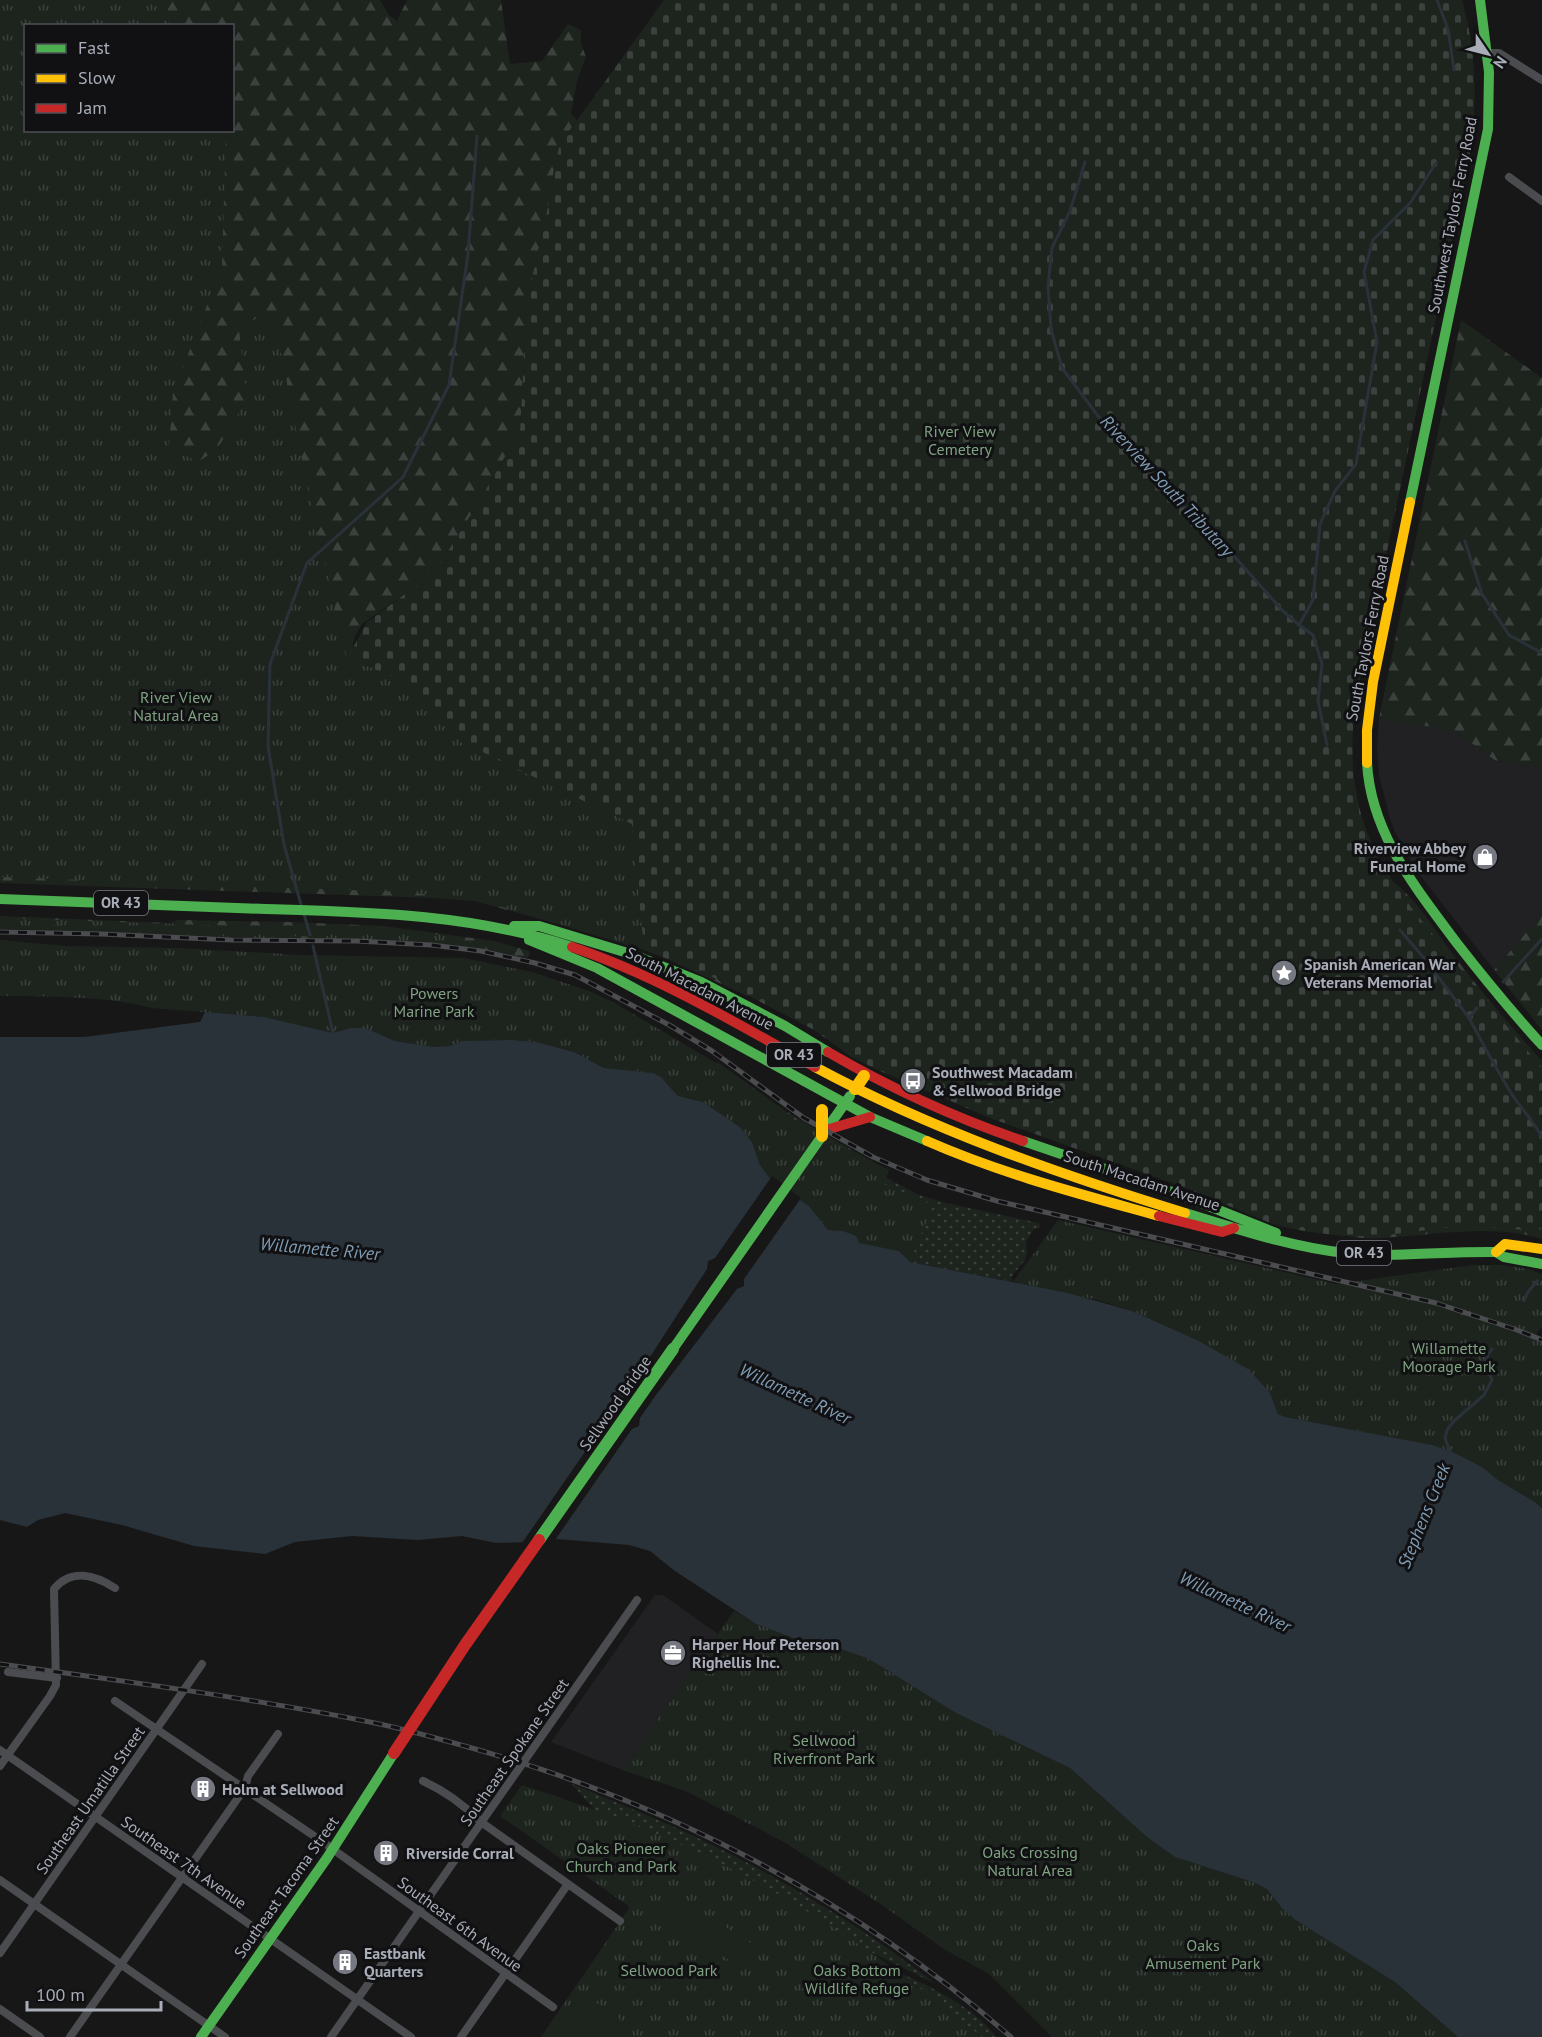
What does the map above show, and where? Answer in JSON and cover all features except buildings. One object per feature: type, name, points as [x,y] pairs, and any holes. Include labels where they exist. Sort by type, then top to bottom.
[{"type":"main road","name":"Southwest Taylors Ferry Road","points":[[1446,329],[1488,129],[1490,92],[1479,1]]},
{"type":"main road","name":"South Taylors Ferry Road","points":[[1446,329],[1373,682],[1367,719],[1366,762],[1373,800],[1382,829],[1404,873],[1470,960],[1542,1045]]},
{"type":"main road","name":"South Macadam Avenue","points":[[0,899],[353,912],[498,926],[558,942],[612,962],[672,990],[835,1077],[918,1118],[1061,1172],[1235,1228],[1347,1253],[1496,1252],[1504,1257],[1542,1264]]},
{"type":"main road","points":[[498,926],[597,968],[870,1117],[938,1146],[1020,1178],[1104,1202],[1222,1232],[1235,1228]]},
{"type":"main road","points":[[498,926],[539,926],[631,954],[701,982],[785,1026],[865,1075],[975,1125],[1191,1199],[1272,1230],[1286,1241]]},
{"type":"main road","name":"Sellwood Bridge","points":[[394,1753],[465,1645],[865,1075]]},
{"type":"main road","points":[[809,1084],[820,1100],[824,1133],[870,1117]]},
{"type":"main road","name":"South Macadam Avenue","points":[[1496,1252],[1505,1244],[1542,1249]]},
{"type":"main road","name":"Southeast Tacoma Street","points":[[201,2037],[333,1849],[394,1753]]},
{"type":"street","points":[[1487,53],[1499,52],[1541,77]]},
{"type":"street","points":[[1509,177],[1542,201]]},
{"type":"street","points":[[0,1766],[56,1685],[54,1589],[60,1581],[71,1575],[89,1576],[115,1588]]},
{"type":"street","name":"Southeast Spokane Street","points":[[330,2037],[637,1600]]},
{"type":"street","name":"Southeast Umatilla Street","points":[[0,1953],[202,1664]]},
{"type":"street","points":[[8,1672],[57,1678]]},
{"type":"street","name":"Southeast 6th Avenue","points":[[115,1701],[333,1849],[553,2007]]},
{"type":"street","points":[[70,2037],[245,1788],[248,1776],[278,1734]]},
{"type":"street","name":"Southeast 7th Avenue","points":[[0,1750],[411,2037]]},
{"type":"street","points":[[423,1781],[473,1814],[620,1921]]},
{"type":"street","points":[[0,1880],[225,2037]]},
{"type":"street","points":[[461,2037],[568,1884]]},
{"type":"street","points":[[0,2009],[40,2037]]},
{"type":"shaded area","points":[[1379,718],[1455,731],[1496,761],[1539,767],[1542,765],[1542,914],[1494,970],[1416,870],[1395,832],[1379,775],[1377,746]]},
{"type":"shaded area","points":[[655,1595],[663,1595],[718,1634],[622,1770],[551,1742]]},
{"type":"green space","points":[[0,0],[380,0],[389,15],[397,21],[407,0],[501,0],[510,64],[542,61],[568,24],[581,30],[581,43],[586,57],[577,81],[571,114],[577,120],[560,144],[527,301],[520,431],[443,559],[420,583],[362,624],[354,638],[352,653],[1386,877],[1413,901],[1472,979],[1542,1061],[1542,1239],[1522,1234],[1482,1231],[1360,1238],[1306,1228],[786,971],[747,996],[642,947],[475,901],[0,883]]},
{"type":"green space","name":"River View Natural Area","points":[[0,0],[158,0],[155,4],[170,24],[24,24],[24,132],[226,132],[222,267],[173,393],[169,447],[198,462],[217,449],[247,399],[239,329],[262,315],[276,327],[307,486],[347,659],[408,682],[462,743],[632,824],[644,950],[475,899],[404,892],[0,877]]},
{"type":"green space","name":"River View Cemetery","points":[[664,0],[1462,0],[1473,60],[1475,99],[1472,140],[1357,694],[1353,762],[1359,807],[1366,829],[1392,880],[1420,919],[1542,1068],[1542,1227],[1537,1233],[1511,1228],[1459,1226],[1379,1236],[1344,1236],[1275,1225],[1183,1187],[990,1118],[853,1058],[814,1030],[709,975],[644,950],[631,824],[462,742],[408,682],[347,659],[367,622],[420,583],[443,559],[520,431],[527,301],[560,144]]},
{"type":"green space","points":[[1461,320],[1542,378],[1542,765],[1539,767],[1496,761],[1455,731],[1379,718]]},
{"type":"green space","points":[[1542,914],[1542,1030],[1494,970]]},
{"type":"green space","points":[[0,916],[169,923],[179,920],[384,926],[494,941],[529,951],[530,954],[527,958],[486,950],[419,942],[0,929]]},
{"type":"green space","name":"Powers Marine Park","points":[[0,918],[408,932],[457,936],[453,942],[341,940],[301,936],[260,938],[179,935],[66,925],[0,928]]},
{"type":"green space","name":"Powers Marine Park","points":[[0,940],[66,946],[178,948],[301,955],[464,958],[532,972],[589,991],[613,1002],[733,1073],[792,1118],[838,1146],[839,1144],[889,1170],[884,1184],[933,1205],[910,1262],[899,1251],[858,1243],[843,1231],[828,1230],[809,1206],[772,1181],[760,1165],[752,1142],[740,1127],[703,1102],[678,1096],[667,1083],[653,1073],[604,1068],[574,1052],[537,1042],[462,1041],[450,1046],[434,1047],[395,1041],[365,1028],[351,1028],[333,1033],[264,1017],[152,1008],[96,999],[0,996]]},
{"type":"green space","points":[[717,1062],[787,1112],[871,1161],[868,1168],[919,1195],[1039,1223],[1040,1228],[1034,1229],[1026,1241],[1025,1260],[1011,1277],[1013,1282],[910,1262]]},
{"type":"green space","name":"Willamette Moorage Park","points":[[1058,1220],[1336,1284],[1473,1265],[1504,1265],[1542,1274],[1542,1326],[1536,1334],[1542,1338],[1542,1508],[1482,1467],[1455,1453],[1432,1445],[1278,1414],[1270,1393],[1197,1340],[1132,1311],[1098,1300],[1013,1282]]},
{"type":"green space","points":[[734,1611],[756,1624],[780,1633],[869,1659],[956,1713],[1070,1768],[1147,1837],[1175,1857],[1253,1882],[1267,1889],[1297,1921],[1395,1982],[1458,2037],[1052,2037],[989,1974],[944,1949],[882,1905],[784,1842],[686,1791],[622,1770]]},
{"type":"green space","points":[[572,1784],[733,1855],[852,1924],[936,1984],[605,1822]]},
{"type":"green space","points":[[522,1785],[657,1834],[757,1883],[797,1905],[873,1954],[982,2037],[541,2037],[630,1907],[500,1816]]},
{"type":"green space","points":[[667,1891],[751,1943],[737,1965],[653,1913]]},
{"type":"green space","points":[[893,1970],[935,1989],[963,2006],[987,2026],[996,2037],[979,2037]]},
{"type":"green space","points":[[580,1991],[620,2019],[607,2037],[563,2037],[553,2030]]},
{"type":"water","name":"Willamette River","points":[[205,1012],[264,1017],[333,1033],[351,1028],[365,1028],[395,1041],[434,1047],[450,1046],[462,1041],[537,1042],[574,1052],[604,1068],[653,1073],[661,1077],[678,1096],[703,1102],[740,1127],[752,1142],[760,1165],[772,1181],[809,1206],[828,1230],[843,1231],[856,1236],[859,1243],[899,1251],[910,1262],[1068,1293],[1132,1311],[1197,1340],[1248,1369],[1270,1393],[1278,1414],[1432,1445],[1455,1453],[1482,1467],[1498,1480],[1535,1502],[1542,1508],[1542,2037],[1458,2037],[1395,1982],[1297,1921],[1282,1908],[1267,1889],[1253,1882],[1175,1857],[1147,1837],[1070,1768],[956,1713],[869,1659],[844,1650],[805,1642],[756,1624],[675,1571],[650,1551],[629,1545],[557,1539],[496,1543],[462,1536],[417,1540],[352,1536],[295,1542],[265,1554],[194,1546],[122,1525],[65,1513],[38,1520],[27,1527],[0,1520],[0,1037],[84,1037],[200,1022]]},
{"type":"pier","points":[[772,1176],[801,1198],[744,1279],[744,1286],[737,1289],[656,1395],[640,1418],[639,1426],[632,1429],[553,1543],[520,1546],[611,1414],[612,1406],[619,1404],[635,1380],[707,1269],[708,1261],[715,1258]]},
{"type":"waterway","points":[[1437,0],[1448,29],[1454,70]]},
{"type":"waterway","points":[[302,908],[284,845],[268,746],[270,664],[307,563],[403,477],[449,385],[468,254],[477,136]]},
{"type":"waterway","name":"Riverview South Tributary","points":[[1085,162],[1070,211],[1052,248],[1048,286],[1051,329],[1062,368],[1098,416],[1133,456],[1233,555],[1283,611],[1299,625]]},
{"type":"waterway","points":[[1327,745],[1318,701],[1322,664],[1313,635],[1299,625],[1313,600],[1320,524],[1335,491],[1356,464],[1377,342],[1364,272],[1373,240],[1410,203],[1436,163]]},
{"type":"waterway","points":[[1465,541],[1482,594],[1509,635],[1542,653]]},
{"type":"waterway","points":[[304,914],[310,935]]},
{"type":"waterway","points":[[1400,930],[1469,1018]]},
{"type":"waterway","name":"Stephens Creek","points":[[1503,982],[1542,939]]},
{"type":"waterway","points":[[313,946],[333,1033]]},
{"type":"waterway","name":"Stephens Creek","points":[[1477,1008],[1469,1018],[1507,1087],[1542,1138]]},
{"type":"waterway","name":"Stephens Creek","points":[[1524,1301],[1537,1281]]},
{"type":"waterway","name":"Stephens Creek","points":[[1449,1455],[1445,1438],[1447,1430],[1484,1395],[1492,1380],[1484,1361],[1492,1349]]},
{"type":"railway","points":[[0,932],[431,945],[481,951],[535,963],[575,975],[671,1026],[712,1051],[804,1118],[873,1157],[927,1180],[997,1201],[1436,1303],[1542,1340]]},
{"type":"railway","points":[[0,1664],[229,1697],[377,1723],[537,1768],[611,1795],[683,1825],[821,1898],[950,1987],[1011,2037]]},
{"type":"traffic: fast","points":[[1410,502],[1488,129],[1489,72],[1480,0]]},
{"type":"traffic: fast","points":[[1367,763],[1370,789],[1386,837],[1411,880],[1467,955],[1542,1045]]},
{"type":"traffic: fast","points":[[0,899],[420,917],[497,928],[572,947]]},
{"type":"traffic: fast","points":[[514,926],[539,926],[631,954],[701,982],[785,1026],[828,1052]]},
{"type":"traffic: fast","points":[[529,940],[597,968],[870,1117],[927,1141]]},
{"type":"traffic: fast","points":[[826,1130],[850,1096]]},
{"type":"traffic: fast","points":[[673,1349],[822,1136]]},
{"type":"traffic: fast","points":[[1023,1141],[1181,1195],[1276,1233]]},
{"type":"traffic: fast","points":[[1185,1213],[1264,1237],[1345,1253],[1383,1255],[1496,1252],[1504,1257],[1542,1264]]},
{"type":"traffic: fast","points":[[539,1540],[673,1349]]},
{"type":"traffic: fast","points":[[201,2037],[327,1858],[394,1753]]},
{"type":"traffic: slow","points":[[1367,763],[1367,730],[1373,682],[1410,502]]},
{"type":"traffic: slow","points":[[815,1067],[859,1090],[950,1131],[1090,1183],[1185,1213]]},
{"type":"traffic: slow","points":[[855,1089],[864,1076]]},
{"type":"traffic: slow","points":[[822,1110],[822,1136]]},
{"type":"traffic: slow","points":[[927,1141],[1013,1173],[1159,1216]]},
{"type":"traffic: slow","points":[[1496,1252],[1505,1244],[1542,1249]]},
{"type":"traffic: jam","points":[[572,947],[666,986],[815,1067]]},
{"type":"traffic: jam","points":[[828,1052],[923,1101],[1023,1141]]},
{"type":"traffic: jam","points":[[826,1130],[870,1117]]},
{"type":"traffic: jam","points":[[1159,1216],[1222,1232],[1234,1228]]},
{"type":"traffic: jam","points":[[394,1753],[465,1645],[539,1540]]},
{"type":"place","name":"Riverview Abbey Funeral Home","points":[[1485,857]]},
{"type":"place","name":"Spanish American War Veterans Memorial","points":[[1284,973]]},
{"type":"place","name":"Southwest Macadam & Sellwood Bridge","points":[[913,1081]]},
{"type":"place","name":"Harper Houf Peterson Righellis Inc.","points":[[673,1653]]},
{"type":"place","name":"Holm at Sellwood","points":[[203,1789]]},
{"type":"place","name":"Riverside Corral","points":[[386,1853]]},
{"type":"place","name":"Eastbank Quarters","points":[[345,1962]]},
{"type":"park label","name":"Sellwood Riverfront Park","points":[[824,1749]]},
{"type":"park label","name":"Oaks Pioneer Church and Park","points":[[621,1857]]},
{"type":"park label","name":"Oaks Crossing Natural Area","points":[[1030,1861]]},
{"type":"park label","name":"Oaks Amusement Park","points":[[1203,1954]]},
{"type":"park label","name":"Sellwood Park","points":[[669,1970]]},
{"type":"park label","name":"Oaks Bottom Wildlife Refuge","points":[[857,1979]]}]
